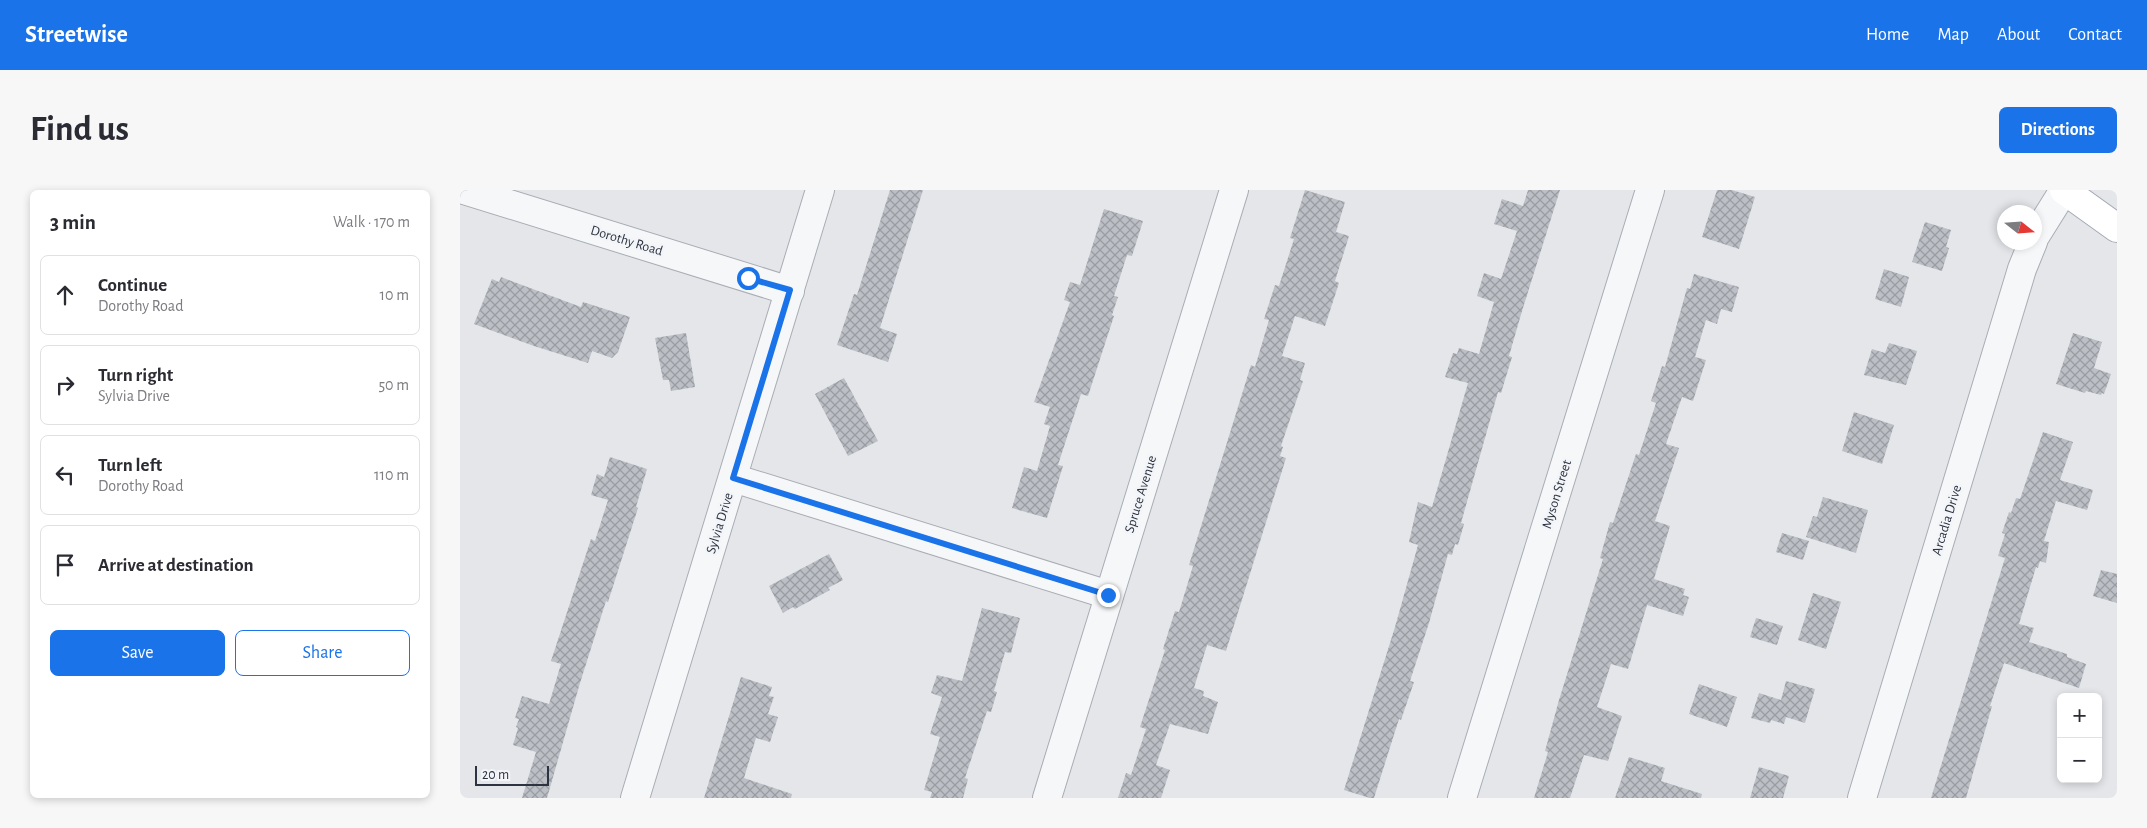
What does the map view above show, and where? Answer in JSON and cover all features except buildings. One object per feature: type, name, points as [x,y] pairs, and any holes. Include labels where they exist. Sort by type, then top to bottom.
[{"type":"main road","points":[[2064,190],[2117,228]]},
{"type":"street","name":"Dorothy Road","points":[[464,190],[790,290]]},
{"type":"street","name":"Sylvia Drive","points":[[635,798],[820,190]]},
{"type":"street","name":"Spruce Avenue","points":[[1047,798],[1234,190]]},
{"type":"street","name":"Myson Street","points":[[1462,798],[1650,190]]},
{"type":"street","points":[[2042,225],[2064,190]]},
{"type":"street","name":"Arcadia Drive","points":[[1862,798],[2029,250]]},
{"type":"street","points":[[733,478],[1108,595]]},
{"type":"route","points":[[748,278],[790,290],[733,478],[1108,595]]}]
